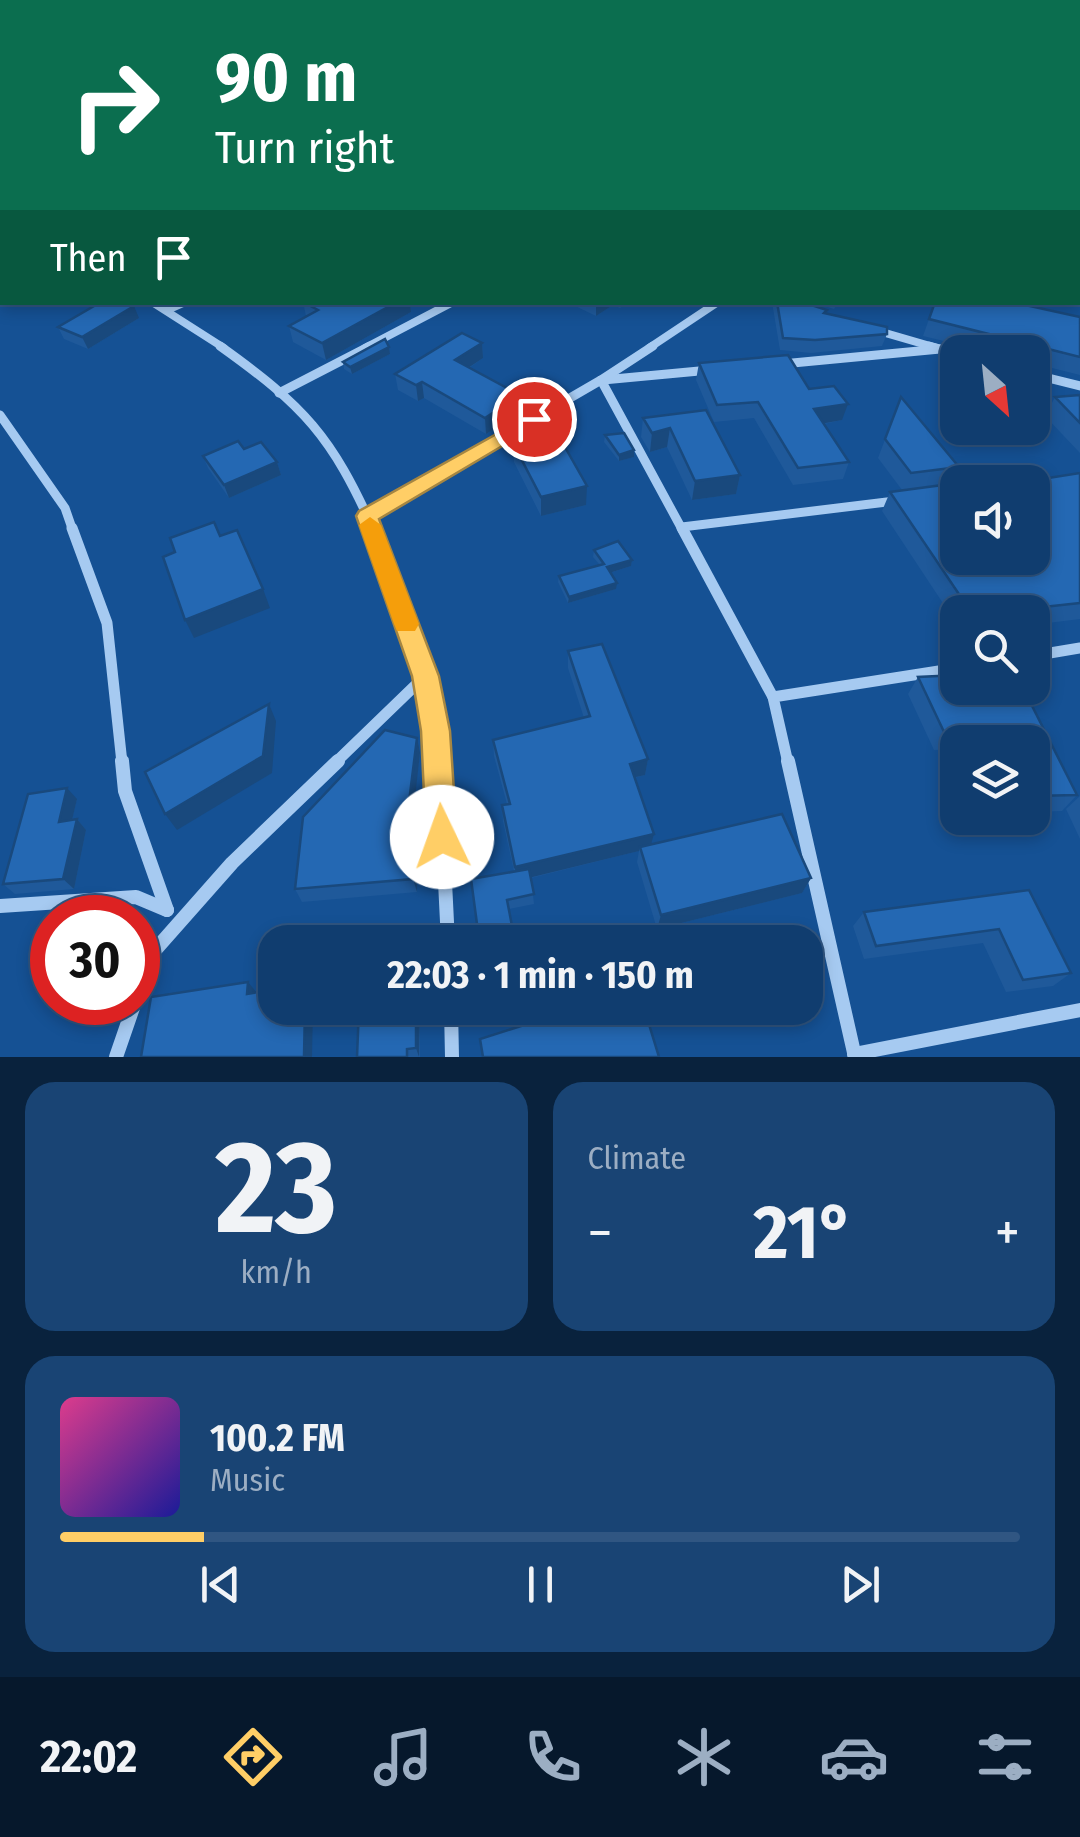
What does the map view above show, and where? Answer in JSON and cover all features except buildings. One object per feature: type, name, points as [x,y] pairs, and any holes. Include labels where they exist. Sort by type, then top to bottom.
[{"type":"street","points":[[158,305],[279,393],[322,432],[367,516],[425,676],[436,731],[447,925]]},
{"type":"street","points":[[167,310],[178,305]]},
{"type":"street","points":[[279,393],[447,305]]},
{"type":"street","points":[[367,516],[601,380],[714,305]]},
{"type":"street","points":[[870,328],[940,349]]},
{"type":"street","points":[[770,364],[940,349]]},
{"type":"street","points":[[601,380],[714,370]]},
{"type":"street","points":[[1050,378],[1080,386]]},
{"type":"street","points":[[601,380],[772,697],[854,1056],[1080,1010]]},
{"type":"street","points":[[0,415],[65,508],[107,623],[125,791],[167,910],[136,898],[0,906]]},
{"type":"street","points":[[682,527],[898,500]]},
{"type":"street","points":[[1050,653],[1080,648]]},
{"type":"street","points":[[772,697],[940,671]]},
{"type":"street","points":[[160,944],[232,863],[425,676]]},
{"type":"street","points":[[116,1057],[127,1025]]},
{"type":"street","points":[[451,1025],[452,1057]]},
{"type":"slow traffic","points":[[370,525],[406,624]]},
{"type":"route","points":[[442,837],[436,731],[425,676],[367,516],[534,419]]}]
